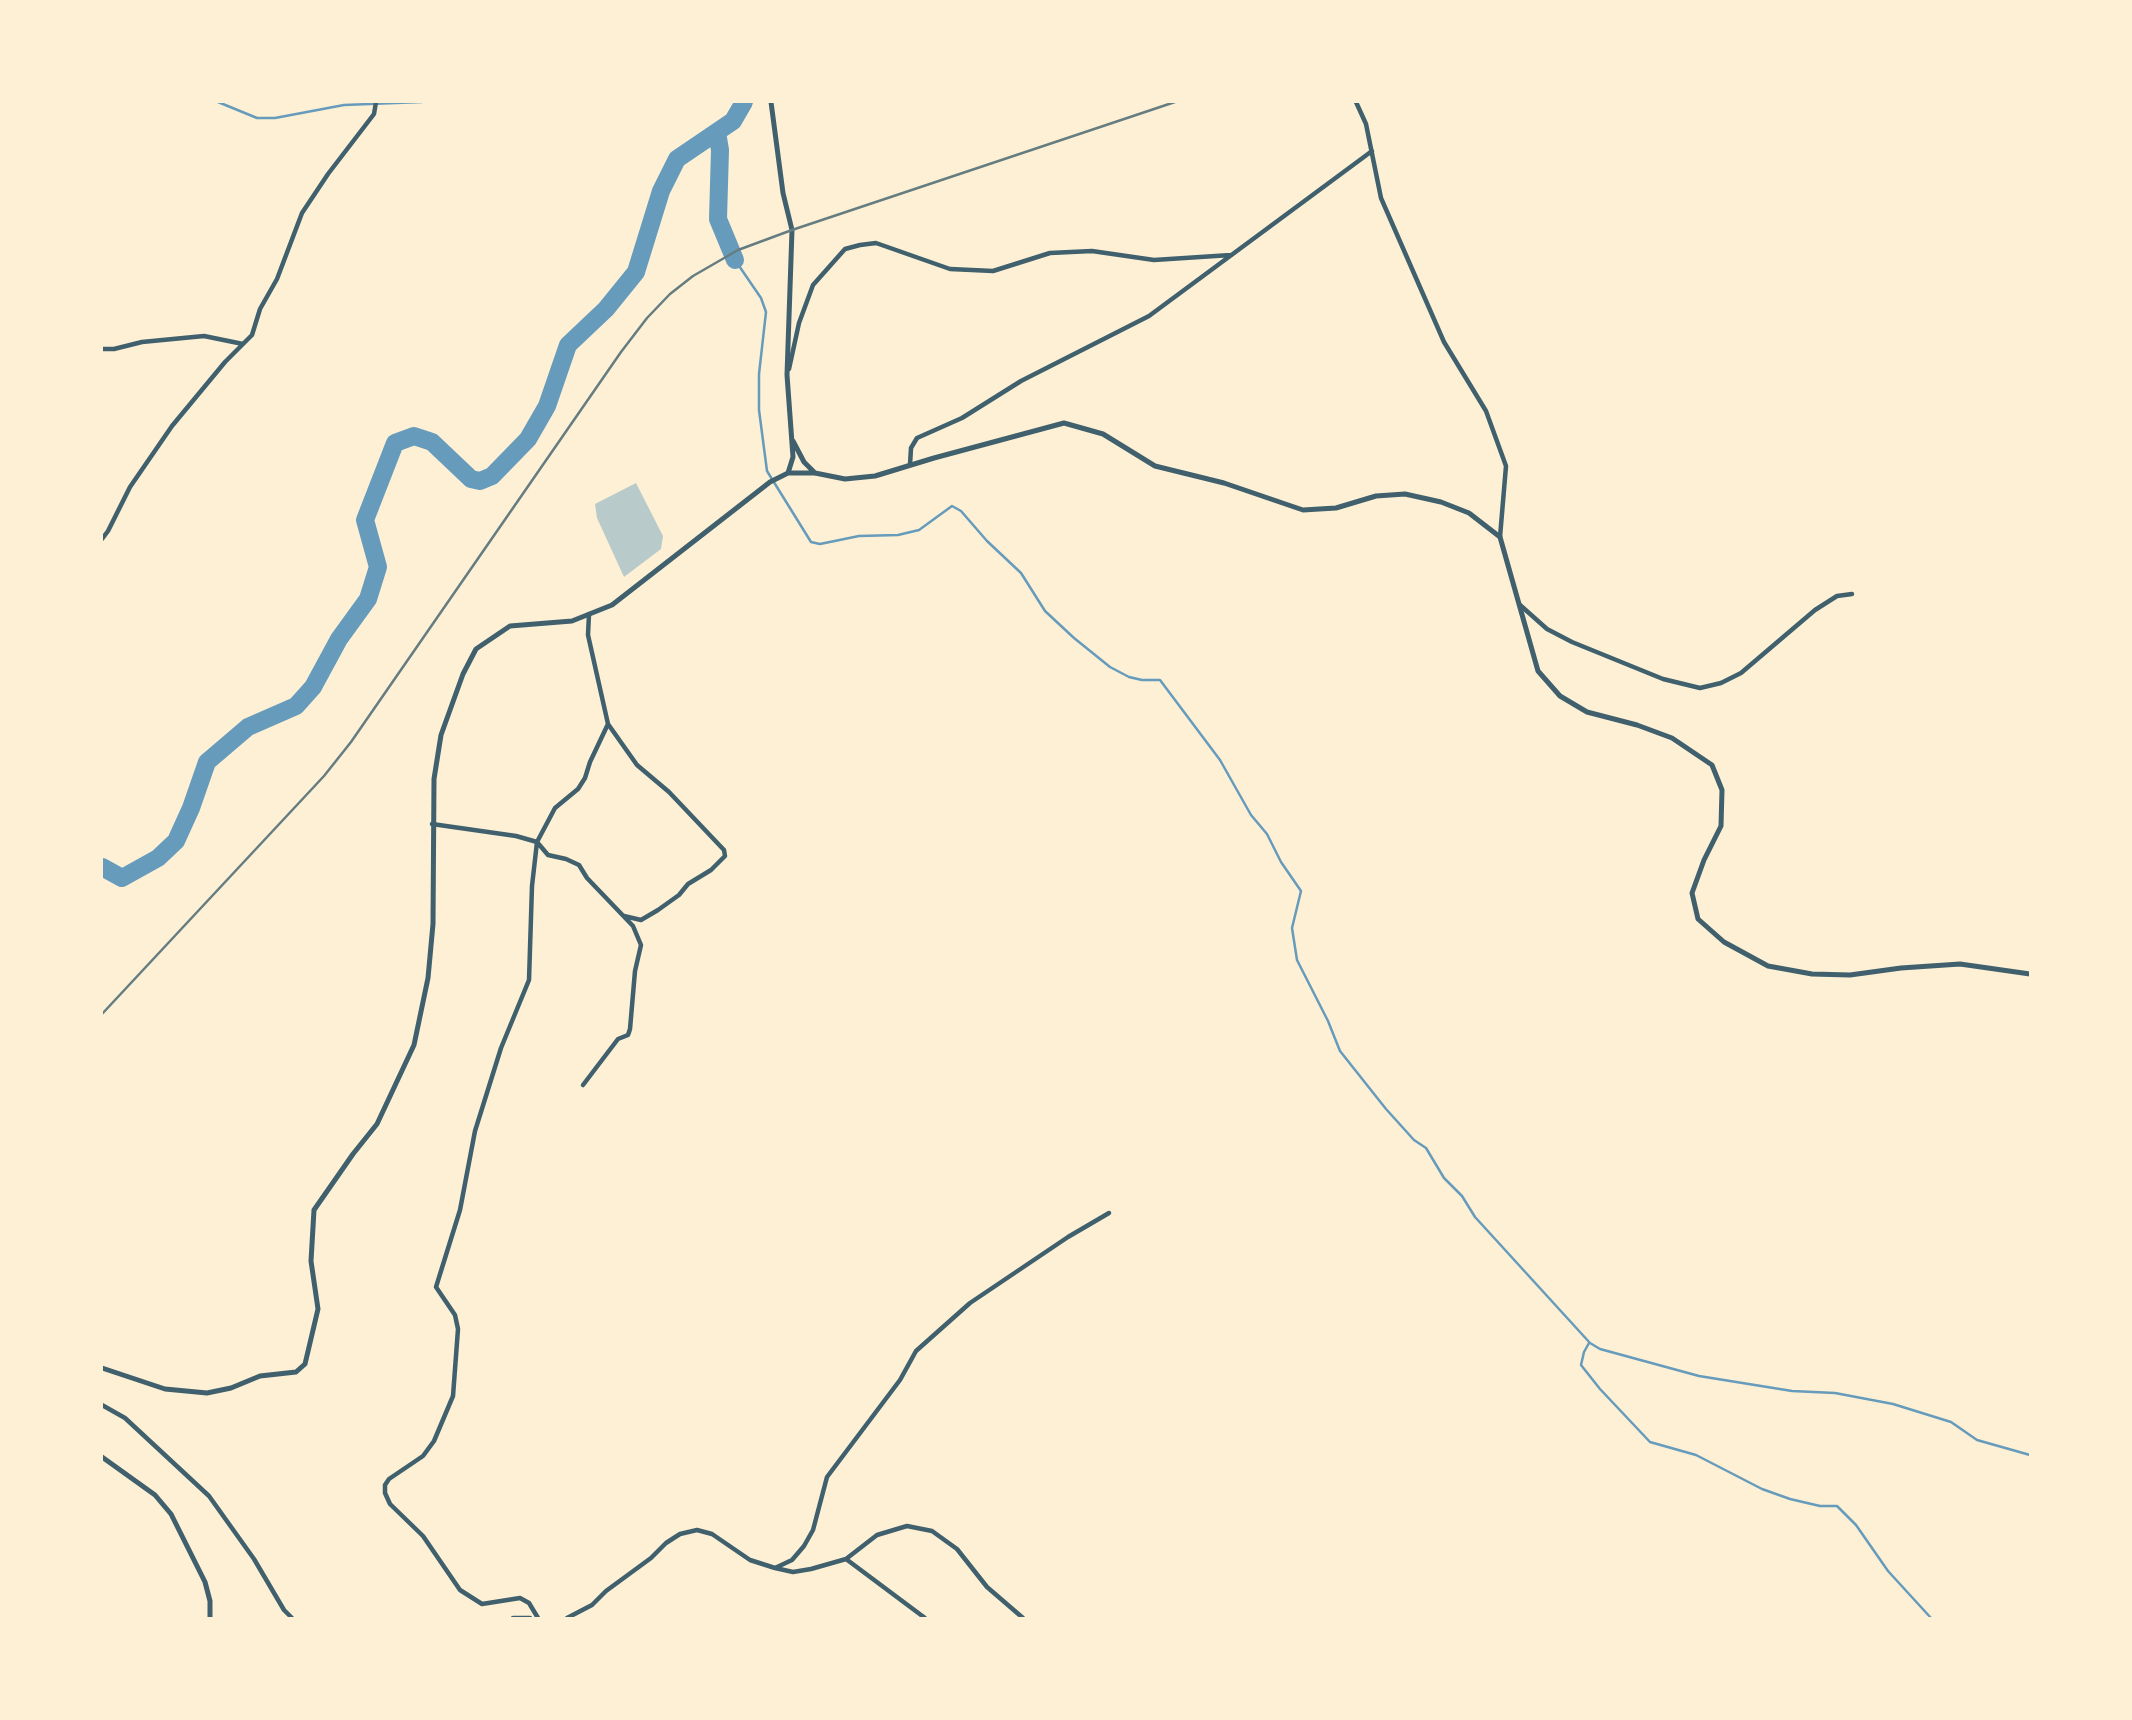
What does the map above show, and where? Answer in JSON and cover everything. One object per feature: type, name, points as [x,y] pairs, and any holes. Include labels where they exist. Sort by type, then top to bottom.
[{"type":"street","points":[[102,539],[130,487],[172,426],[192,400],[252,335],[260,309],[277,279],[302,213],[374,114],[376,102]]},
{"type":"street","points":[[771,102],[783,193],[792,230],[788,375],[793,457],[786,474]]},
{"type":"street","points":[[1356,102],[1366,124],[1381,198],[1444,342],[1486,411],[1506,466],[1500,537],[1538,671],[1560,696],[1587,712],[1637,724],[1672,738],[1712,765],[1722,790],[1721,826],[1692,893],[1699,919],[1724,942],[1768,966],[1812,974],[1850,975],[1960,964],[2031,974]]},
{"type":"street","points":[[910,465],[911,448],[917,438],[962,418],[1021,381],[1149,316],[1372,151]]},
{"type":"street","points":[[788,375],[799,323],[813,285],[845,249],[876,243],[950,270],[993,271],[1051,253],[1092,251],[1154,260],[1232,255]]},
{"type":"street","points":[[102,349],[204,335],[243,344]]},
{"type":"street","points":[[102,1368],[165,1390],[207,1393],[231,1388],[260,1376],[296,1372],[305,1364],[318,1309],[312,1261],[314,1210],[377,1124],[414,1045],[428,978],[433,924],[432,824],[434,779],[441,735],[463,674],[476,649],[510,626],[572,621],[612,605],[770,482],[786,474],[815,473],[845,479],[875,476],[1064,423],[1103,434],[1155,466],[1224,483],[1303,510],[1336,508],[1376,496],[1405,494],[1441,502],[1469,513],[1500,537]]},
{"type":"street","points":[[793,440],[804,462],[815,473]]},
{"type":"street","points":[[1517,603],[1546,629],[1572,642],[1664,679],[1700,688],[1721,683],[1741,673],[1815,610],[1837,596],[1852,594]]},
{"type":"street","points":[[589,613],[588,635],[608,724],[637,765],[668,792],[724,850],[725,856],[711,870],[688,884],[679,895],[658,910],[641,919],[624,916]]},
{"type":"street","points":[[538,1619],[528,1603],[520,1598],[482,1604],[460,1590],[423,1536],[390,1504],[385,1493],[389,1479],[423,1456],[434,1441],[453,1396],[458,1329],[456,1315],[436,1287],[460,1210],[475,1131],[501,1048],[529,980],[532,886],[537,842],[555,808],[578,789],[585,778],[608,724]]},
{"type":"street","points":[[432,824],[516,836],[537,842],[548,855],[579,865],[587,878],[633,926],[642,944],[635,971],[630,1030],[628,1035],[618,1039],[583,1085]]},
{"type":"street","points":[[775,1568],[792,1560],[804,1546],[813,1530],[827,1477],[900,1380],[916,1351],[970,1303],[1068,1237],[1109,1213]]},
{"type":"street","points":[[102,1405],[125,1418],[209,1496],[292,1619]]},
{"type":"street","points":[[102,1457],[155,1495],[171,1514],[205,1582],[210,1601],[210,1619]]},
{"type":"street","points":[[567,1619],[592,1605],[606,1591],[680,1534],[697,1530],[712,1534],[750,1560],[793,1572],[846,1559],[877,1535],[907,1526],[932,1531],[957,1549],[987,1587],[1023,1619]]},
{"type":"street","points":[[846,1559],[926,1619]]},
{"type":"street","points":[[513,1619],[530,1619]]},
{"type":"shaded area","points":[[636,483],[663,536],[661,549],[624,577],[597,518],[595,504]]},
{"type":"waterway","points":[[218,102],[257,118],[275,118],[344,105],[422,102]]},
{"type":"waterway","points":[[102,867],[122,878],[158,858],[176,841],[207,762],[248,727],[296,706],[313,687],[339,639],[368,599],[378,567],[365,520],[395,443],[414,436],[432,442],[471,479],[480,481],[492,476],[528,439],[547,406],[568,345],[606,309],[636,272],[661,191],[677,159],[733,121],[744,102]]},
{"type":"waterway","points":[[717,132],[720,150],[718,219],[735,260]]},
{"type":"waterway","points":[[735,260],[761,298],[766,312],[759,374],[759,410],[767,471],[811,542],[820,544],[859,536],[898,535],[919,530],[952,506],[961,511],[987,541],[1021,573],[1045,611],[1074,638],[1110,667],[1129,677],[1160,680],[1220,760],[1251,815],[1267,834],[1281,862],[1301,891],[1292,928],[1297,960],[1340,1051],[1386,1109],[1414,1140],[1426,1148],[1444,1178],[1462,1196],[1475,1217],[1590,1343],[1600,1349],[1699,1376],[1792,1391],[1835,1393],[1893,1404],[1951,1422],[1977,1440],[2030,1455]]},
{"type":"waterway","points":[[1589,1343],[1581,1365],[1650,1442],[1696,1455],[1762,1489],[1790,1499],[1820,1506],[1837,1506],[1856,1525],[1888,1571],[1931,1618]]},
{"type":"railway","points":[[102,1014],[324,776],[351,742],[621,352],[670,294],[693,276],[738,250],[1175,102]]}]
